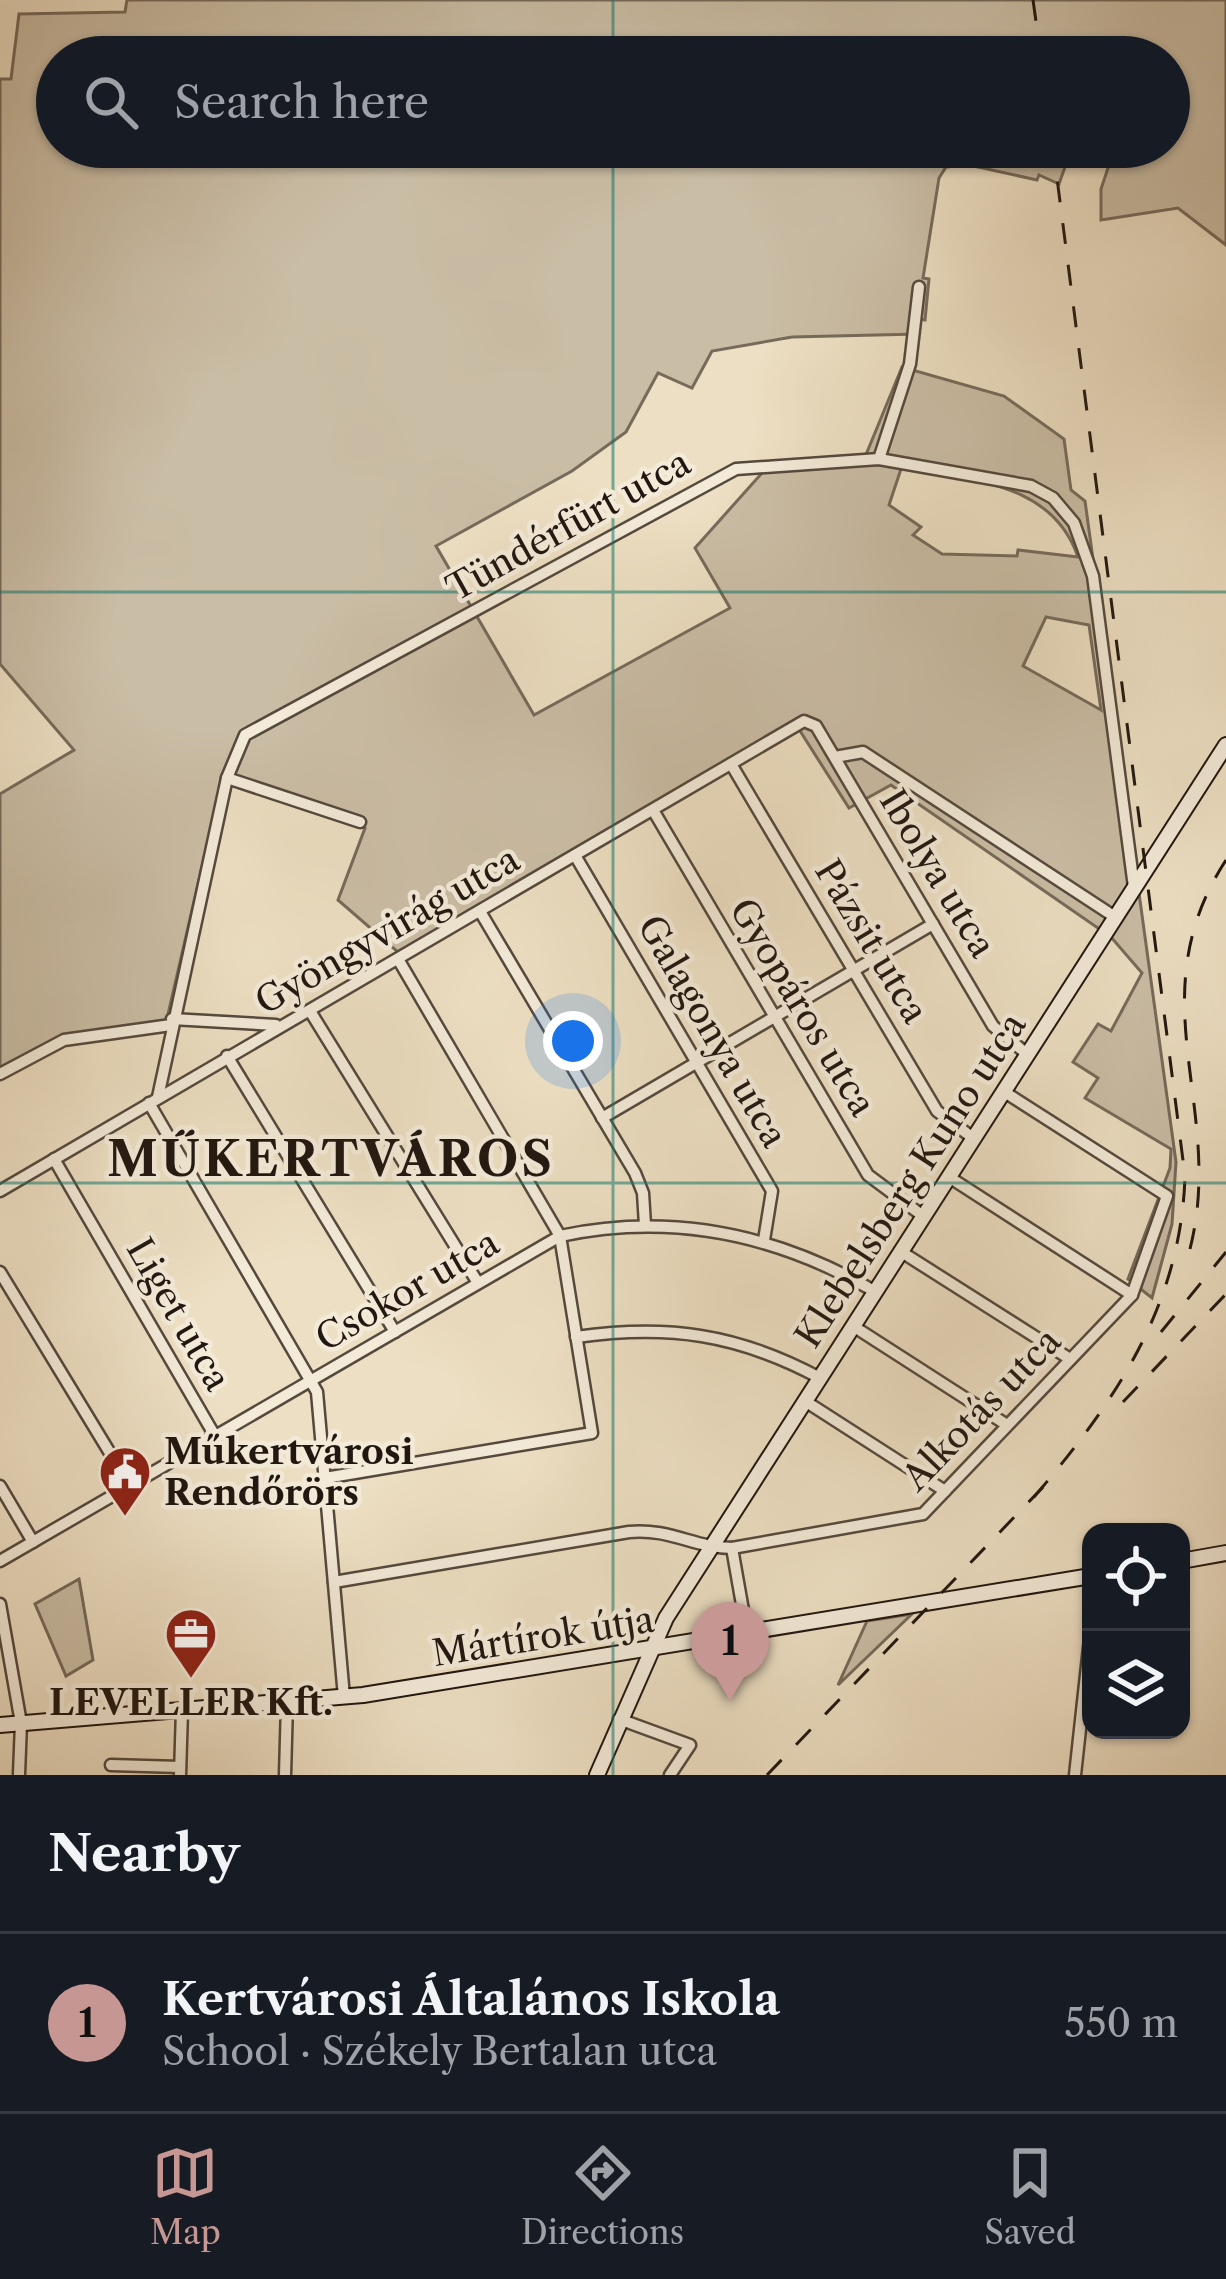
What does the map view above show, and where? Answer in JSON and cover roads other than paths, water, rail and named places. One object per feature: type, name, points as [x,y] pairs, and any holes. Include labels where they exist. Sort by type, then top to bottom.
[{"type":"street","points":[[879,459],[910,364],[920,287]]},
{"type":"street","name":"Tündérfürt utca","points":[[153,1100],[227,778],[237,747],[251,729],[403,652],[710,479],[736,469],[879,459],[1031,486],[1053,498],[1073,523],[1093,576],[1135,888]]},
{"type":"street","name":"Ibolya utca","points":[[804,721],[813,723],[835,757],[996,1030],[1027,1054]]},
{"type":"street","name":"Gyöngyvirág utca","points":[[0,1191],[804,721]]},
{"type":"street","name":"Klebelsberg Kuno utca","points":[[597,1775],[649,1650],[711,1548],[1226,745]]},
{"type":"street","points":[[835,757],[863,752],[1115,917]]},
{"type":"street","name":"Pázsit utca","points":[[731,764],[937,1111],[974,1138]]},
{"type":"street","points":[[227,778],[360,822]]},
{"type":"street","name":"Gyopáros utca","points":[[652,811],[868,1175],[923,1216]]},
{"type":"street","name":"Galagonya utca","points":[[576,857],[772,1191],[764,1240]]},
{"type":"street","points":[[481,913],[640,1184],[645,1225]]},
{"type":"street","points":[[602,1118],[934,924]]},
{"type":"street","points":[[325,1478],[592,1433],[560,1236],[398,959]]},
{"type":"street","points":[[310,1011],[478,1283]]},
{"type":"street","points":[[0,1073],[64,1040],[171,1022],[280,1025]]},
{"type":"street","points":[[227,1057],[395,1331]]},
{"type":"street","points":[[949,1177],[1132,1295],[1167,1196],[1003,1091]]},
{"type":"street","points":[[153,1100],[314,1386],[344,1697]]},
{"type":"street","name":"Liget utca","points":[[54,1159],[215,1436]]},
{"type":"street","name":"Csokor utca","points":[[0,1561],[215,1436],[314,1386],[395,1331],[560,1236],[645,1225],[695,1227],[764,1240],[814,1259],[874,1292]]},
{"type":"street","points":[[900,1251],[1070,1359]]},
{"type":"street","points":[[0,1272],[130,1486]]},
{"type":"street","name":"Alkotás utca","points":[[334,1582],[649,1531],[679,1534],[711,1548],[732,1548],[910,1520],[945,1491],[1132,1295]]},
{"type":"street","points":[[853,1326],[1007,1425]]},
{"type":"street","points":[[576,1337],[686,1330],[761,1348],[820,1378]]},
{"type":"street","points":[[805,1402],[945,1491]]},
{"type":"street","points":[[0,1486],[33,1542]]},
{"type":"street","points":[[732,1548],[747,1633]]},
{"type":"street","points":[[1190,1559],[1226,1553]]},
{"type":"street","name":"Mártírok útja","points":[[0,1725],[344,1697],[1082,1577]]},
{"type":"street","points":[[0,1604],[21,1724],[19,1774]]},
{"type":"street","points":[[1075,1775],[1091,1631]]},
{"type":"street","points":[[286,1775],[287,1702]]},
{"type":"street","points":[[111,1765],[180,1771],[182,1711]]},
{"type":"street","points":[[619,1719],[690,1745],[690,1753],[670,1775]]},
{"type":"railway","points":[[1033,0],[1038,36]]},
{"type":"railway","points":[[1034,1497],[1092,1424],[1139,1349],[1171,1267],[1185,1176],[1056,168]]},
{"type":"railway","points":[[1190,1249],[1198,1197],[1198,1148],[1185,1007],[1187,959],[1200,911],[1226,860]]},
{"type":"railway","points":[[1161,1332],[1226,1252]]},
{"type":"railway","points":[[1123,1402],[1226,1294]]},
{"type":"railway","points":[[767,1775],[1045,1485]]},
{"type":"place","name":"Műkertvárosi Rendőrörs","points":[[125,1518]]},
{"type":"place","name":"LEVELLER Kft.","points":[[191,1680]]},
{"type":"place","name":"Kertvárosi Általános Iskola","points":[[730,1701]]},
{"type":"district","name":"MŰKERTVÁROS","points":[[331,1159]]}]
